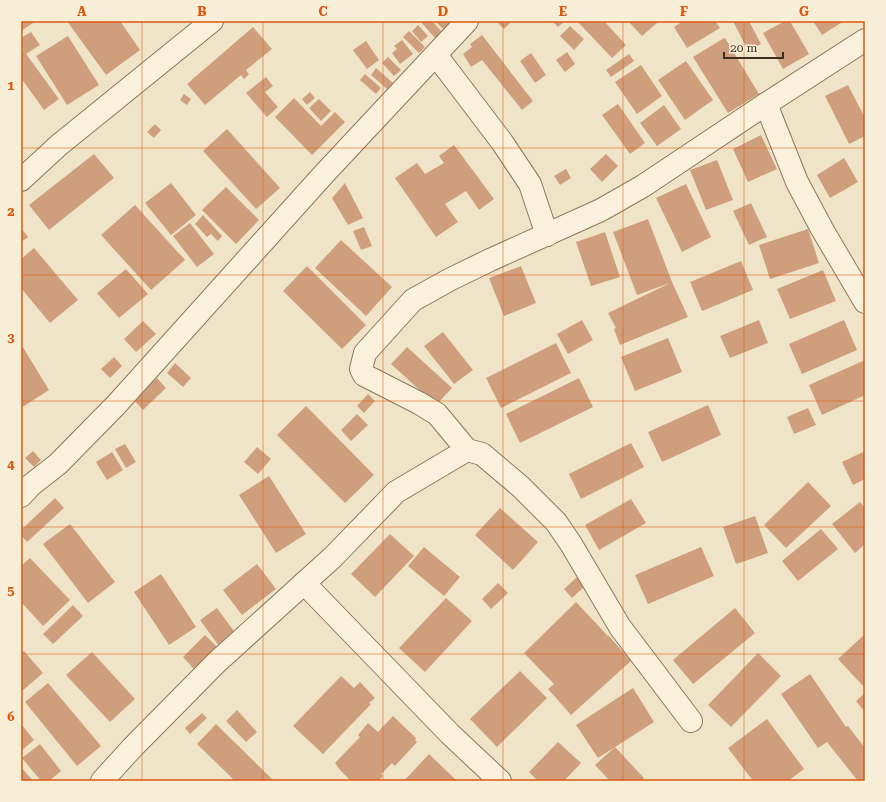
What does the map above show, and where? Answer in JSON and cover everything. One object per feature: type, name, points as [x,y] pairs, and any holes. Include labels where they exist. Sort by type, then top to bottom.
[{"type":"street","points":[[21,180],[59,145],[212,21]]},
{"type":"street","points":[[24,484],[58,464],[116,405],[324,174],[467,21]]},
{"type":"street","points":[[692,721],[620,627],[571,544],[556,522],[521,487],[482,454],[468,450],[437,414],[364,375],[360,369],[365,353],[413,300],[450,279],[601,210],[643,186],[865,40]]},
{"type":"street","points":[[436,55],[502,142],[530,184],[547,235]]},
{"type":"street","points":[[766,104],[798,182],[822,229],[865,302]]},
{"type":"street","points":[[108,779],[132,748],[217,662],[333,557],[396,492],[468,450]]},
{"type":"street","points":[[304,583],[450,734],[500,781]]},
{"type":"building","points":[[21,21],[36,21],[21,31]]},
{"type":"building","points":[[67,21],[120,21],[140,50],[106,75]]},
{"type":"building","points":[[432,21],[442,32],[435,38],[421,22]]},
{"type":"building","points":[[435,21],[446,21],[449,24],[443,29]]},
{"type":"building","points":[[496,21],[507,21],[510,23],[504,29]]},
{"type":"building","points":[[552,21],[565,21],[558,27]]},
{"type":"building","points":[[577,21],[604,21],[626,45],[612,58]]},
{"type":"building","points":[[628,21],[655,21],[657,23],[642,36]]},
{"type":"building","points":[[683,21],[715,21],[720,28],[687,48],[674,27]]},
{"type":"building","points":[[733,21],[749,21],[761,44],[748,51]]},
{"type":"building","points":[[785,21],[790,21],[809,54],[783,69],[763,33]]},
{"type":"building","points":[[813,21],[844,21],[822,35]]},
{"type":"building","points":[[418,25],[428,36],[421,42],[412,31]]},
{"type":"building","points":[[570,26],[584,39],[574,50],[560,36]]},
{"type":"building","points":[[253,27],[272,49],[246,70],[249,74],[244,79],[241,75],[205,105],[187,84]]},
{"type":"building","points":[[409,31],[425,47],[419,53],[403,37]]},
{"type":"building","points":[[31,32],[40,45],[26,54],[21,46],[21,38]]},
{"type":"building","points":[[482,35],[533,101],[522,110],[482,60],[471,67],[463,54],[472,47],[470,44]]},
{"type":"building","points":[[68,36],[99,85],[67,105],[36,56]]},
{"type":"building","points":[[724,38],[759,94],[728,113],[693,57]]},
{"type":"building","points":[[402,40],[413,54],[400,64],[392,53],[397,49],[394,46]]},
{"type":"building","points":[[366,41],[379,60],[367,69],[353,50]]},
{"type":"building","points":[[21,47],[59,99],[44,110],[21,78]]},
{"type":"building","points":[[567,52],[575,64],[565,72],[556,60]]},
{"type":"building","points":[[531,53],[546,75],[535,83],[520,61]]},
{"type":"building","points":[[629,54],[634,61],[611,77],[606,70]]},
{"type":"building","points":[[388,57],[401,70],[394,76],[382,63]]},
{"type":"building","points":[[686,61],[713,100],[685,120],[658,80]]},
{"type":"building","points":[[641,65],[662,96],[637,114],[615,82]]},
{"type":"building","points":[[376,68],[393,83],[387,89],[371,75]]},
{"type":"building","points":[[365,74],[381,88],[376,94],[360,80]]},
{"type":"building","points":[[266,77],[273,86],[265,92],[278,107],[267,117],[246,93]]},
{"type":"building","points":[[848,85],[865,118],[865,136],[849,144],[825,96]]},
{"type":"building","points":[[310,92],[315,98],[307,105],[302,99]]},
{"type":"building","points":[[184,94],[191,99],[187,105],[180,100]]},
{"type":"building","points":[[294,98],[321,126],[335,112],[345,122],[312,155],[275,117]]},
{"type":"building","points":[[319,99],[331,111],[321,121],[309,108]]},
{"type":"building","points":[[618,104],[645,143],[630,154],[602,115]]},
{"type":"building","points":[[664,105],[681,129],[657,146],[640,123]]},
{"type":"building","points":[[155,124],[161,130],[154,138],[147,132]]},
{"type":"building","points":[[227,129],[280,188],[256,209],[203,151]]},
{"type":"building","points":[[761,135],[777,169],[748,182],[733,149]]},
{"type":"building","points":[[454,145],[494,199],[479,210],[466,191],[445,204],[458,222],[436,237],[395,178],[417,163],[425,174],[444,163],[439,156]]},
{"type":"building","points":[[94,154],[114,178],[49,230],[29,205]]},
{"type":"building","points":[[606,154],[618,166],[602,182],[590,169]]},
{"type":"building","points":[[844,158],[858,182],[830,198],[817,175]]},
{"type":"building","points":[[717,160],[733,200],[706,210],[690,170]]},
{"type":"building","points":[[566,169],[571,178],[560,185],[554,176]]},
{"type":"building","points":[[171,183],[196,215],[171,235],[145,203]]},
{"type":"building","points":[[345,183],[363,218],[348,225],[332,198]]},
{"type":"building","points":[[686,184],[711,237],[682,252],[656,198]]},
{"type":"building","points":[[226,187],[259,220],[236,244],[202,210]]},
{"type":"building","points":[[751,203],[767,237],[749,245],[733,211]]},
{"type":"building","points":[[135,205],[185,260],[151,290],[101,235]]},
{"type":"building","points":[[203,215],[222,236],[218,241],[211,234],[207,237],[195,224]]},
{"type":"building","points":[[648,219],[672,282],[688,317],[620,345],[614,329],[616,328],[608,313],[670,283],[637,295],[613,232]]},
{"type":"building","points":[[190,223],[214,254],[197,267],[173,236]]},
{"type":"building","points":[[364,227],[372,246],[361,250],[353,231]]},
{"type":"building","points":[[21,228],[28,237],[21,242]]},
{"type":"building","points":[[808,229],[819,263],[770,279],[759,245]]},
{"type":"building","points":[[605,232],[620,277],[591,286],[576,242]]},
{"type":"building","points":[[341,240],[392,287],[366,316],[315,268]]},
{"type":"building","points":[[34,248],[78,300],[50,323],[21,288],[21,259]]},
{"type":"building","points":[[741,261],[753,290],[702,311],[690,282]]},
{"type":"building","points":[[307,266],[366,325],[342,349],[283,291]]},
{"type":"building","points":[[521,266],[536,303],[504,316],[489,278]]},
{"type":"building","points":[[126,269],[148,294],[119,318],[97,293]]},
{"type":"building","points":[[823,270],[836,301],[790,319],[777,289]]},
{"type":"building","points":[[582,320],[593,340],[568,354],[557,334]]},
{"type":"building","points":[[759,320],[768,343],[730,358],[720,336]]},
{"type":"building","points":[[844,320],[857,350],[802,374],[789,344]]},
{"type":"building","points":[[143,321],[156,334],[136,352],[124,339]]},
{"type":"building","points":[[443,332],[473,370],[454,384],[424,346]]},
{"type":"building","points":[[668,338],[682,372],[635,391],[621,357]]},
{"type":"building","points":[[556,343],[571,373],[501,408],[486,378]]},
{"type":"building","points":[[21,344],[49,390],[21,408]]},
{"type":"building","points":[[407,347],[452,388],[436,405],[391,364]]},
{"type":"building","points":[[114,357],[122,366],[110,378],[101,369]]},
{"type":"building","points":[[865,360],[865,395],[822,415],[809,385]]},
{"type":"building","points":[[175,363],[191,378],[183,387],[167,373]]},
{"type":"building","points":[[157,378],[166,388],[143,410],[134,400]]},
{"type":"building","points":[[579,378],[593,407],[520,443],[506,414]]},
{"type":"building","points":[[368,394],[375,401],[364,413],[357,406]]},
{"type":"building","points":[[708,405],[721,435],[662,462],[648,432]]},
{"type":"building","points":[[306,406],[374,475],[345,503],[277,435]]},
{"type":"building","points":[[808,408],[816,425],[794,434],[787,417]]},
{"type":"building","points":[[357,414],[368,425],[351,441],[341,430]]},
{"type":"building","points":[[631,443],[644,467],[581,499],[569,474]]},
{"type":"building","points":[[125,444],[136,462],[126,468],[115,449]]},
{"type":"building","points":[[257,447],[271,459],[258,474],[244,462]]},
{"type":"building","points":[[33,451],[41,460],[34,467],[25,458]]},
{"type":"building","points":[[865,451],[865,479],[853,485],[842,462]]},
{"type":"building","points":[[112,452],[123,470],[107,480],[96,462]]},
{"type":"building","points":[[269,476],[306,534],[276,553],[239,495]]},
{"type":"building","points":[[808,482],[831,506],[786,548],[764,525]]},
{"type":"building","points":[[55,498],[64,508],[27,542],[21,535],[21,530]]},
{"type":"building","points":[[631,499],[646,523],[599,550],[585,525]]},
{"type":"building","points":[[860,502],[865,508],[865,544],[855,553],[832,524]]},
{"type":"building","points":[[500,508],[538,542],[513,570],[475,535]]},
{"type":"building","points":[[755,516],[768,553],[736,564],[723,527]]},
{"type":"building","points":[[70,524],[115,582],[88,603],[43,544]]},
{"type":"building","points":[[821,529],[838,549],[798,581],[782,561]]},
{"type":"building","points":[[390,534],[414,556],[375,597],[351,574]]},
{"type":"building","points":[[424,547],[460,577],[444,596],[408,566]]},
{"type":"building","points":[[701,547],[714,576],[648,604],[635,575]]},
{"type":"building","points":[[30,558],[70,600],[43,626],[21,602],[21,566]]},
{"type":"building","points":[[257,564],[276,589],[242,615],[223,590]]},
{"type":"building","points":[[161,574],[196,627],[169,645],[134,592]]},
{"type":"building","points":[[577,577],[585,586],[572,598],[564,589]]},
{"type":"building","points":[[498,583],[508,593],[491,609],[482,599]]},
{"type":"building","points":[[446,598],[472,621],[425,672],[399,648]]},
{"type":"building","points":[[576,602],[607,635],[604,639],[608,635],[631,661],[571,715],[548,689],[554,684],[524,653]]},
{"type":"building","points":[[73,605],[83,616],[53,644],[43,634]]},
{"type":"building","points":[[217,608],[236,634],[219,646],[200,620]]},
{"type":"building","points":[[735,608],[755,633],[693,684],[673,660]]},
{"type":"building","points":[[865,634],[865,684],[863,686],[838,659]]},
{"type":"building","points":[[205,635],[217,647],[194,669],[183,657]]},
{"type":"building","points":[[24,651],[43,673],[21,692],[21,653]]},
{"type":"building","points":[[92,652],[135,699],[110,722],[66,675]]},
{"type":"building","points":[[758,653],[781,676],[731,727],[708,705]]},
{"type":"building","points":[[520,671],[547,698],[497,747],[470,719]]},
{"type":"building","points":[[810,674],[846,727],[848,726],[865,748],[865,781],[858,781],[827,742],[818,748],[781,694]]},
{"type":"building","points":[[341,676],[354,688],[360,682],[375,698],[323,754],[293,726]]},
{"type":"building","points":[[48,683],[101,746],[77,766],[25,702]]},
{"type":"building","points":[[633,688],[654,722],[598,758],[576,725]]},
{"type":"building","points":[[865,693],[865,712],[856,701]]},
{"type":"building","points":[[237,710],[257,732],[246,742],[226,721]]},
{"type":"building","points":[[202,713],[207,718],[190,734],[185,728]]},
{"type":"building","points":[[393,716],[416,738],[415,740],[417,742],[395,766],[392,763],[381,774],[383,776],[378,781],[351,781],[335,763],[360,737],[358,735],[368,723],[378,732]]},
{"type":"building","points":[[767,719],[804,769],[788,781],[753,781],[728,748]]},
{"type":"building","points":[[21,724],[34,740],[21,751]]},
{"type":"building","points":[[216,724],[274,781],[231,781],[233,779],[197,744]]},
{"type":"building","points":[[558,742],[581,763],[564,781],[538,781],[529,772]]},
{"type":"building","points":[[40,744],[61,771],[49,781],[41,781],[22,758]]},
{"type":"building","points":[[615,747],[644,778],[641,781],[610,781],[595,765]]},
{"type":"building","points":[[429,754],[456,780],[455,781],[404,781]]},
{"type":"building","points":[[21,767],[33,781],[21,781]]}]
